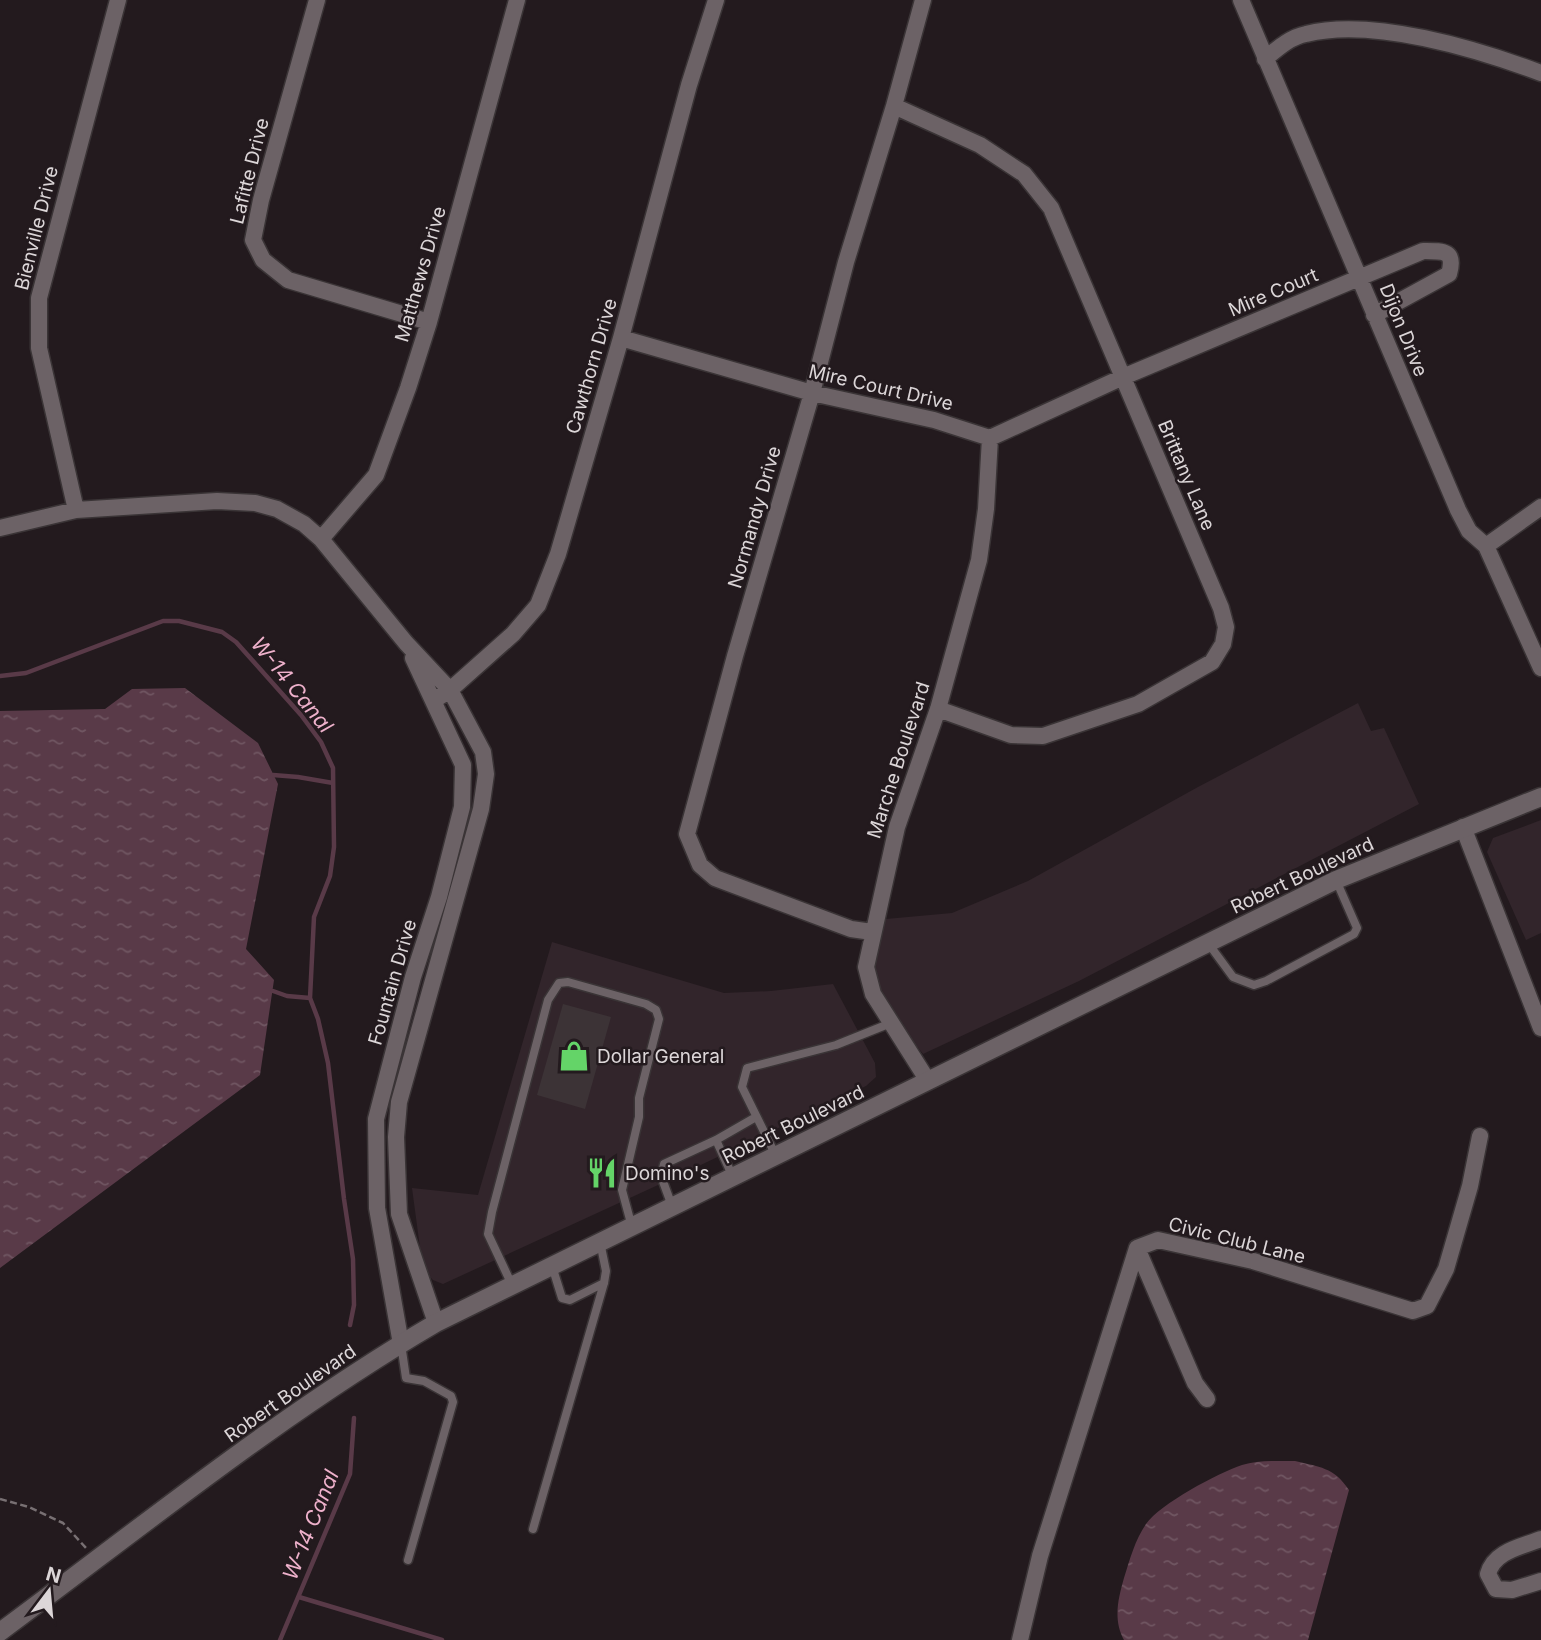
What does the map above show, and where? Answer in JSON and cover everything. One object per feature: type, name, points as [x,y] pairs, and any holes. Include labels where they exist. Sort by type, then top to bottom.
[{"type":"main road","name":"Robert Boulevard","points":[[0,1632],[291,1415],[436,1323],[1336,880],[1541,797]]},
{"type":"street","name":"Bienville Drive","points":[[76,510],[39,348],[39,298],[118,0]]},
{"type":"street","name":"Lafitte Drive","points":[[317,0],[261,200],[253,240],[263,260],[288,280],[429,322]]},
{"type":"street","name":"Matthews Drive","points":[[321,539],[376,475],[408,388],[429,322],[517,0]]},
{"type":"street","name":"Cawthorn Drive","points":[[433,701],[450,690],[513,634],[538,605],[558,554],[621,338],[689,85],[716,0]]},
{"type":"street","name":"Normandy Drive","points":[[872,932],[851,929],[715,878],[700,865],[687,834],[735,656],[812,393],[846,262],[923,0]]},
{"type":"street","name":"Dijon Drive","points":[[1241,0],[1463,520],[1469,531],[1486,546],[1541,668]]},
{"type":"street","points":[[1265,59],[1281,45],[1305,34],[1369,30],[1396,32],[1436,41],[1541,72]]},
{"type":"street","name":"Brittany Lane","points":[[894,106],[979,145],[1024,174],[1051,208],[1226,627],[1223,644],[1212,662],[1138,704],[1043,736],[1011,735],[938,709]]},
{"type":"street","name":"Mire Court","points":[[1123,377],[1423,251],[1441,251],[1449,256],[1452,263],[1449,274],[1374,315]]},
{"type":"street","name":"Mire Court Drive","points":[[621,338],[812,393],[933,420],[990,438]]},
{"type":"street","points":[[990,438],[1123,377]]},
{"type":"street","name":"Marche Boulevard","points":[[928,1081],[873,994],[866,967],[897,827],[938,709],[979,560],[986,509],[990,438]]},
{"type":"street","name":"Fountain Drive","points":[[0,528],[76,510],[217,501],[255,503],[277,509],[304,524],[321,539],[406,643],[450,690],[483,752],[486,774],[481,809],[399,1102],[396,1137],[400,1214],[436,1323]]},
{"type":"street","points":[[1486,546],[1541,507]]},
{"type":"street","name":"Fountain Drive","points":[[401,1344],[377,1208],[376,1119],[413,977],[445,873],[461,807],[463,765],[406,643]]},
{"type":"street","points":[[1463,827],[1541,1028]]},
{"type":"street","points":[[445,873],[462,878]]},
{"type":"street","name":"Civic Club Lane","points":[[1137,1248],[1158,1240],[1253,1261],[1413,1311],[1427,1306],[1446,1269],[1470,1186],[1480,1136]]},
{"type":"street","points":[[377,1208],[399,1207]]},
{"type":"street","points":[[1137,1248],[1195,1383],[1207,1399]]},
{"type":"street","points":[[1020,1640],[1040,1556],[1137,1248]]},
{"type":"street","points":[[1541,1539],[1499,1556],[1490,1563],[1488,1574],[1496,1589],[1512,1590],[1541,1581]]},
{"type":"lane","points":[[1208,943],[1233,977],[1254,985],[1266,981],[1354,934],[1357,928],[1336,880]]},
{"type":"lane","points":[[512,1285],[488,1234],[548,1000],[559,983],[568,982],[646,1004],[656,1010],[659,1018],[639,1098],[639,1117],[622,1190],[632,1227]]},
{"type":"lane","points":[[776,1156],[742,1087],[747,1068],[836,1045],[891,1023]]},
{"type":"lane","points":[[673,1207],[661,1176],[664,1164],[716,1140],[756,1117]]},
{"type":"lane","points":[[716,1140],[733,1177]]},
{"type":"lane","points":[[533,1529],[604,1283],[606,1271],[600,1242]]},
{"type":"lane","points":[[552,1266],[562,1298],[570,1300],[604,1283]]},
{"type":"lane","points":[[401,1344],[406,1378],[424,1381],[451,1396],[453,1402],[408,1560]]},
{"type":"path","points":[[0,1499],[29,1507],[63,1523],[97,1560]]},
{"type":"shaded area","points":[[1358,703],[1371,731],[1384,728],[1419,804],[1079,981],[923,1054],[904,1030],[880,992],[874,969],[880,932],[886,919],[952,913],[1028,881]]},
{"type":"shaded area","points":[[1541,820],[1541,933],[1526,940],[1487,852],[1493,838]]},
{"type":"shaded area","points":[[552,942],[724,993],[833,984],[875,1063],[876,1077],[866,1086],[682,1174],[443,1284],[433,1280],[423,1270],[412,1188],[478,1195]]},
{"type":"water","points":[[185,688],[258,743],[278,784],[246,949],[274,980],[260,1075],[0,1268],[0,711],[105,709],[132,689]]},
{"type":"water","points":[[1295,1461],[1332,1472],[1349,1490],[1308,1640],[1124,1640],[1118,1617],[1120,1594],[1136,1543],[1153,1516],[1190,1490],[1242,1465]]},
{"type":"building","name":"Dollar General","points":[[563,1004],[611,1017],[585,1109],[537,1095]]},
{"type":"waterway","name":"W-14 Canal","points":[[0,676],[26,673],[163,621],[179,621],[222,632],[236,642],[301,715],[321,742],[333,768],[334,847],[330,876],[314,917],[310,998],[318,1019],[328,1063],[353,1259],[354,1305],[350,1325]]},
{"type":"waterway","points":[[273,775],[333,783]]},
{"type":"waterway","points":[[273,991],[287,996],[310,998]]},
{"type":"waterway","name":"W-14 Canal","points":[[280,1640],[350,1474],[354,1418]]},
{"type":"waterway","points":[[299,1597],[442,1640]]},
{"type":"place","name":"Dollar General","points":[[574,1056]]},
{"type":"place","name":"Domino's","points":[[602,1173]]}]
